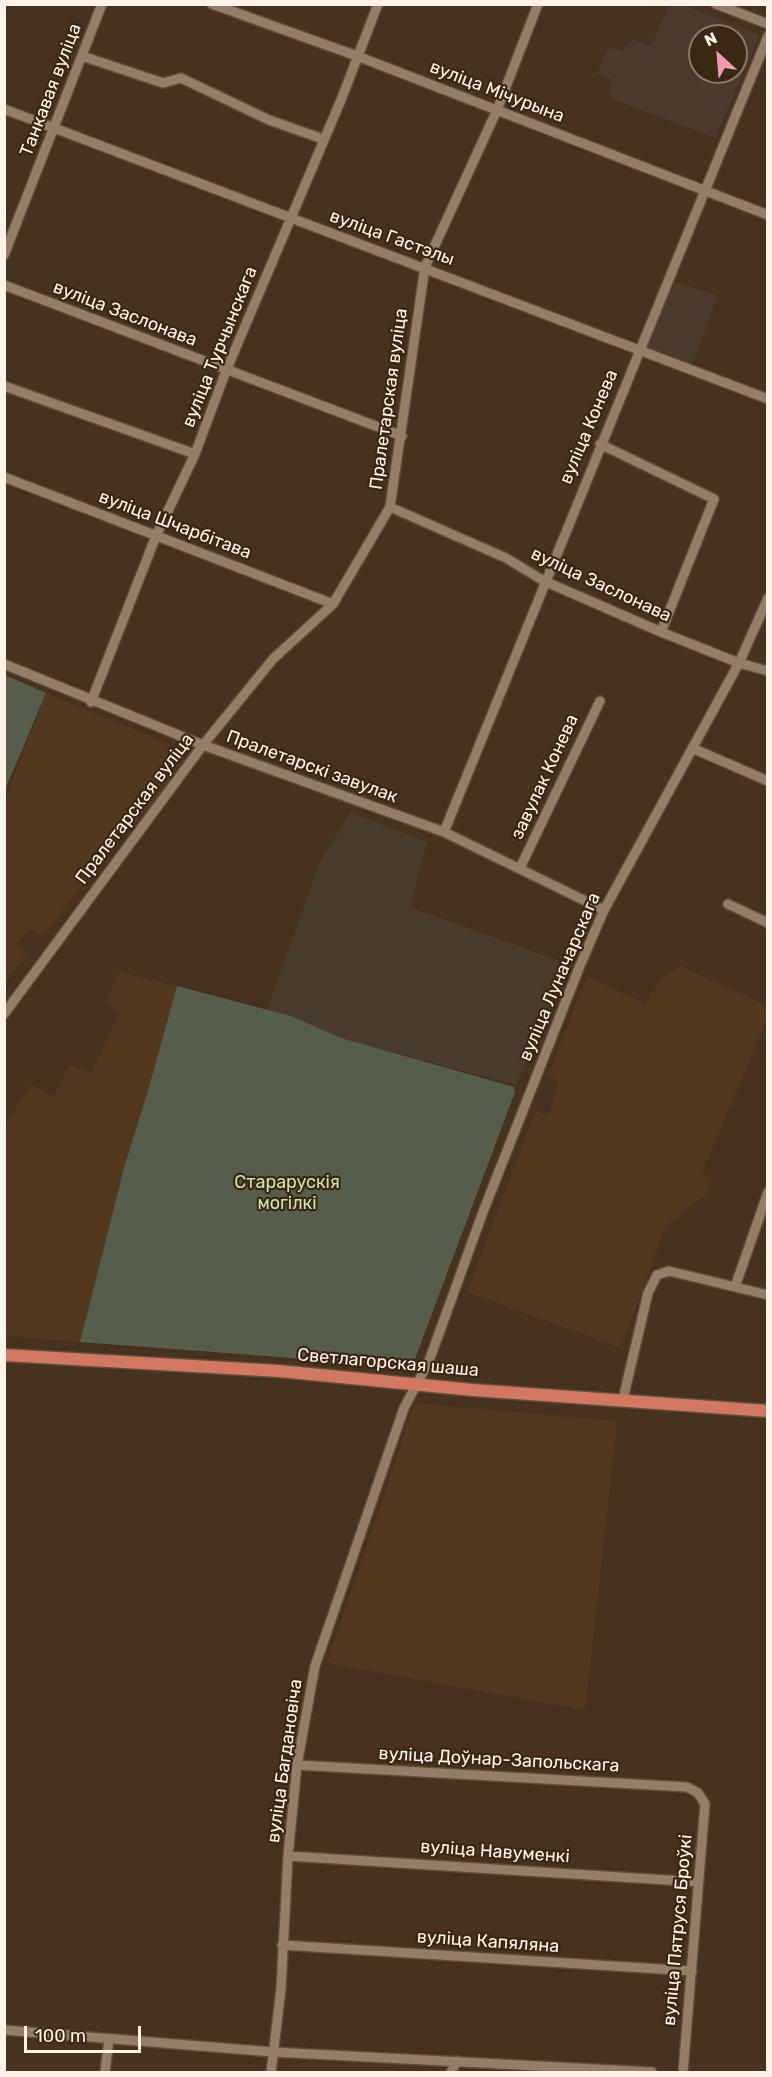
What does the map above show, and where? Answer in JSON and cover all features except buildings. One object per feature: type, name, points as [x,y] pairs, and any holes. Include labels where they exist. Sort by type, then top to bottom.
[{"type":"main road","name":"Светлагорская шаша","points":[[4,1355],[279,1371],[417,1385],[768,1411]]},
{"type":"street","name":"Танкавая вуліца","points":[[4,255],[8,237],[102,4]]},
{"type":"street","name":"вуліца Мічурына","points":[[212,4],[357,56],[768,215]]},
{"type":"street","name":"вуліца Турчынскага","points":[[91,702],[156,536],[195,454],[226,371],[292,218],[378,4]]},
{"type":"street","name":"Пралетарская вуліца","points":[[4,1014],[203,745],[273,659],[333,604],[390,507],[425,267],[497,110],[538,4]]},
{"type":"street","points":[[716,4],[768,24]]},
{"type":"street","name":"вуліца Конева","points":[[444,832],[544,581],[768,36]]},
{"type":"street","points":[[82,56],[164,83],[181,78],[269,120],[323,139]]},
{"type":"street","name":"вуліца Гастэлы","points":[[4,109],[768,399]]},
{"type":"street","name":"вуліца Заслонава","points":[[4,285],[402,436]]},
{"type":"street","points":[[4,386],[195,454]]},
{"type":"street","points":[[600,444],[714,500],[661,632]]},
{"type":"street","name":"вуліца Шчарбітава","points":[[4,477],[333,604]]},
{"type":"street","name":"вуліца Заслонава","points":[[390,507],[506,558],[544,581],[661,632],[739,663],[768,671]]},
{"type":"street","name":"вуліца Луначарскага","points":[[417,1385],[429,1361],[538,1070],[604,910],[739,663],[768,598]]},
{"type":"street","name":"Пралетарскі завулак","points":[[4,664],[91,702],[203,745],[444,832],[520,867],[604,910]]},
{"type":"street","name":"завулак Конева","points":[[520,867],[600,701]]},
{"type":"street","points":[[692,748],[768,781]]},
{"type":"street","points":[[728,904],[768,923]]},
{"type":"street","points":[[735,1287],[768,1192]]},
{"type":"street","points":[[623,1399],[648,1293],[657,1275],[669,1271],[768,1295]]},
{"type":"street","name":"вуліца Багдановіча","points":[[271,2073],[281,1989],[288,1856],[297,1765],[315,1666],[404,1407],[417,1385]]},
{"type":"street","name":"вуліца Доўнар-Запольскага","points":[[297,1765],[687,1787],[698,1793]]},
{"type":"street","name":"вуліца Пятруся Броўкі","points":[[683,2073],[705,1804],[698,1793]]},
{"type":"street","name":"вуліца Навуменкі","points":[[288,1856],[699,1882]]},
{"type":"street","name":"вуліца Капяляна","points":[[282,1946],[692,1971]]},
{"type":"street","points":[[4,2030],[273,2052],[652,2073]]},
{"type":"street","points":[[105,2073],[109,2039]]},
{"type":"street","points":[[452,2073],[457,2061]]},
{"type":"shaded area","points":[[670,4],[684,5],[732,24],[688,24],[688,84],[739,84],[715,138],[610,98],[611,79],[597,73],[609,47],[623,51],[632,40],[651,46]]},
{"type":"shaded area","points":[[748,30],[760,35],[748,62]]},
{"type":"shaded area","points":[[672,281],[718,296],[692,365],[645,348]]},
{"type":"shaded area","points":[[46,693],[188,752],[154,803],[104,855],[43,937],[29,928],[16,944],[27,953],[5,984],[5,800]]},
{"type":"shaded area","points":[[350,812],[427,842],[410,907],[571,965],[516,1085],[264,1018],[319,864]]},
{"type":"shaded area","points":[[681,966],[767,1006],[767,1018],[702,1173],[712,1179],[705,1196],[684,1210],[680,1218],[666,1225],[621,1348],[467,1292],[535,1111],[548,1115],[559,1082],[548,1076],[587,976],[646,1004],[659,980]]},
{"type":"shaded area","points":[[119,972],[177,986],[125,1164],[80,1342],[5,1336],[4,1127],[31,1084],[54,1096],[70,1065],[91,1073],[120,1012],[105,1003]]},
{"type":"shaded area","points":[[415,1403],[617,1421],[585,1710],[327,1663]]},
{"type":"green space","points":[[5,675],[46,693],[5,790]]},
{"type":"green space","name":"Старарускія могілкі","points":[[177,986],[291,1016],[341,1038],[514,1087],[515,1092],[412,1367],[80,1342],[125,1164]]}]
